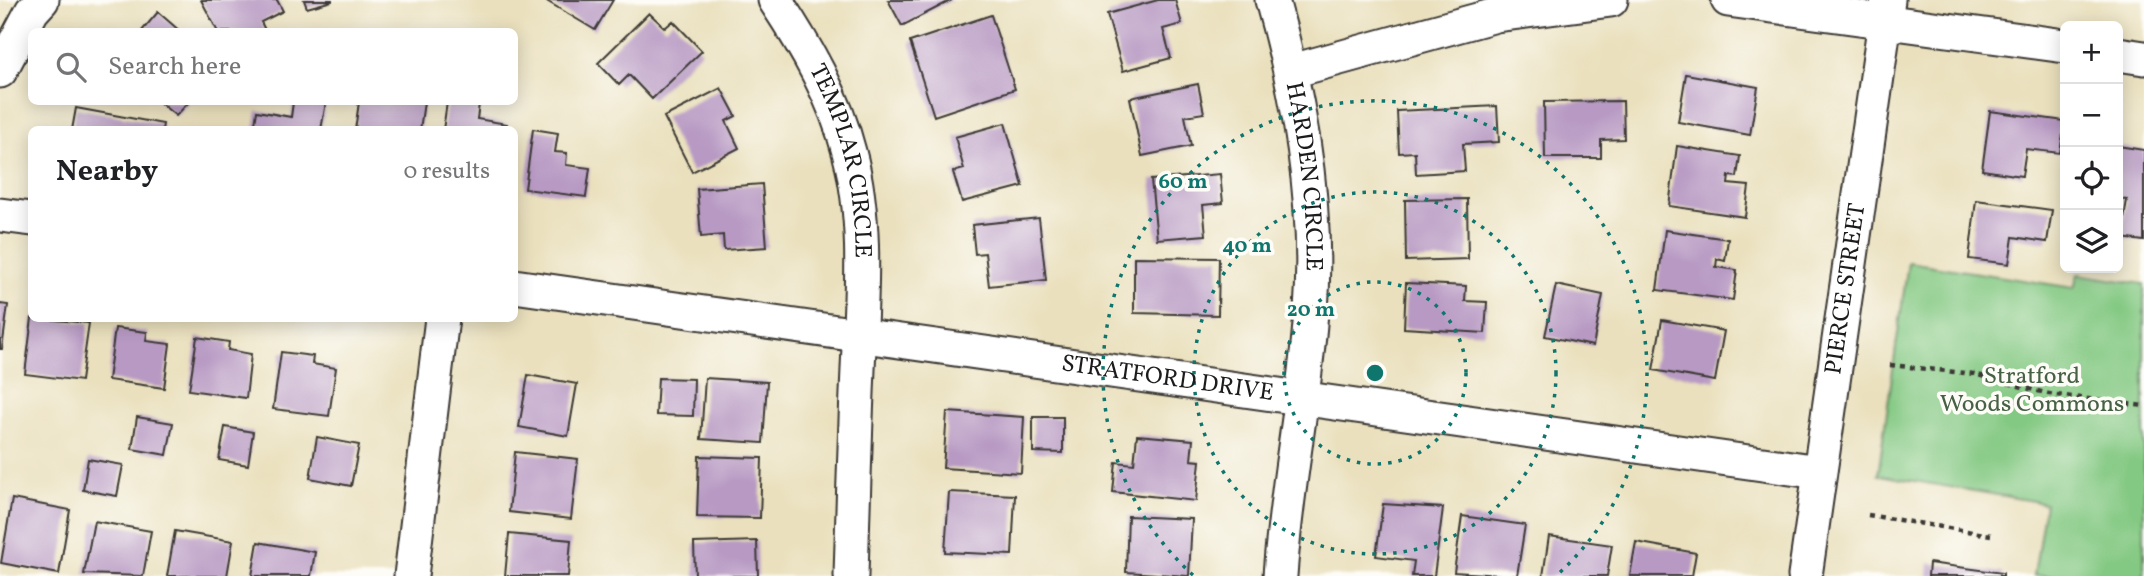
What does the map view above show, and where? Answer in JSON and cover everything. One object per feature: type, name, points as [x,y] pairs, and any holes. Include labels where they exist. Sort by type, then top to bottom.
[{"type":"street","points":[[0,71],[32,11],[42,0]]},
{"type":"street","name":"TEMPLAR CIRCLE","points":[[775,0],[810,54],[849,151],[857,194],[862,252],[851,576]]},
{"type":"street","name":"HARDEN CIRCLE","points":[[1272,0],[1292,71],[1306,165],[1312,266],[1312,308],[1284,515],[1280,576]]},
{"type":"street","points":[[1292,71],[1496,15],[1611,0]]},
{"type":"street","points":[[1728,0],[1887,10],[2060,45]]},
{"type":"street","name":"PIERCE STREET","points":[[1805,576],[1887,10]]},
{"type":"street","points":[[2123,55],[2144,58]]},
{"type":"street","points":[[0,215],[28,218]]},
{"type":"street","name":"STRATFORD DRIVE","points":[[518,287],[1819,472]]},
{"type":"street","points":[[411,576],[442,322]]},
{"type":"path","points":[[1890,365],[1974,374],[2049,394],[2144,406]]},
{"type":"path","points":[[1868,516],[1991,535]]},
{"type":"green space","name":"Stratford Woods Commons","points":[[1908,262],[2074,288],[2078,274],[2144,284],[2144,576],[2034,576],[2045,503],[1878,475]]},
{"type":"building","points":[[201,0],[277,0],[283,11],[261,22],[264,28],[216,28]]},
{"type":"building","points":[[304,0],[332,0],[332,1],[307,8]]},
{"type":"building","points":[[545,0],[613,0],[595,30]]},
{"type":"building","points":[[888,0],[952,0],[902,26]]},
{"type":"building","points":[[1158,0],[1175,0],[1182,24],[1163,29],[1171,58],[1123,71],[1107,14]]},
{"type":"building","points":[[158,12],[176,28],[144,28]]},
{"type":"building","points":[[649,13],[665,28],[673,21],[702,51],[652,99],[629,75],[619,85],[598,63]]},
{"type":"building","points":[[991,15],[1015,89],[934,116],[910,42]]},
{"type":"building","points":[[1686,74],[1758,87],[1750,135],[1678,122]]},
{"type":"building","points":[[1198,84],[1204,113],[1185,116],[1191,146],[1142,156],[1130,98]]},
{"type":"building","points":[[721,88],[736,116],[726,121],[739,148],[692,172],[664,117]]},
{"type":"building","points":[[1623,101],[1624,139],[1601,140],[1601,158],[1545,158],[1544,102]]},
{"type":"building","points":[[163,105],[186,105],[176,116]]},
{"type":"building","points":[[293,105],[325,105],[322,126],[255,126],[257,111],[291,117]]},
{"type":"building","points":[[359,105],[424,105],[421,126],[356,126]]},
{"type":"building","points":[[447,105],[479,105],[477,119],[507,124],[507,126],[444,126]]},
{"type":"building","points":[[1497,106],[1499,142],[1463,144],[1465,171],[1416,174],[1415,152],[1399,153],[1397,111]]},
{"type":"building","points":[[76,108],[163,124],[163,126],[73,126]]},
{"type":"building","points":[[1990,111],[2060,120],[2060,153],[2026,149],[2022,176],[1982,170]]},
{"type":"building","points":[[1005,123],[1023,186],[962,202],[953,172],[964,169],[955,137]]},
{"type":"building","points":[[533,129],[558,133],[555,152],[567,153],[566,165],[590,168],[586,197],[525,189]]},
{"type":"building","points":[[1677,146],[1740,156],[1737,177],[1729,176],[1728,184],[1749,186],[1745,217],[1669,206]]},
{"type":"building","points":[[2123,147],[2144,150],[2144,241],[2123,238],[2127,200],[2123,200]]},
{"type":"building","points":[[1220,174],[1223,203],[1203,205],[1206,235],[1157,239],[1151,180]]},
{"type":"building","points":[[762,184],[767,247],[724,250],[723,235],[701,237],[697,189]]},
{"type":"building","points":[[1467,199],[1468,259],[1406,261],[1405,200]]},
{"type":"building","points":[[1976,200],[2052,210],[2047,242],[2013,237],[2009,264],[1969,259]]},
{"type":"building","points":[[1039,218],[1046,280],[989,286],[985,253],[975,254],[972,225]]},
{"type":"building","points":[[1665,230],[1728,239],[1725,261],[1717,259],[1716,267],[1737,270],[1733,300],[1657,290]]},
{"type":"building","points":[[1134,257],[1219,258],[1218,315],[1134,313]]},
{"type":"building","points":[[1406,283],[1466,286],[1465,301],[1487,302],[1485,333],[1404,328]]},
{"type":"building","points":[[1556,285],[1603,295],[1593,346],[1545,336]]},
{"type":"building","points":[[0,304],[8,305],[2,349],[0,349]]},
{"type":"building","points":[[1662,320],[1724,331],[1715,381],[1653,370]]},
{"type":"building","points":[[32,322],[89,323],[81,381],[25,374]]},
{"type":"building","points":[[115,328],[147,332],[146,341],[170,344],[164,388],[108,380]]},
{"type":"building","points":[[197,337],[229,342],[228,350],[251,354],[246,398],[189,390]]},
{"type":"building","points":[[281,352],[313,356],[312,364],[336,368],[329,416],[273,409]]},
{"type":"building","points":[[528,375],[577,384],[568,436],[519,427]]},
{"type":"building","points":[[658,378],[694,379],[693,416],[656,415]]},
{"type":"building","points":[[705,378],[767,382],[763,443],[701,439]]},
{"type":"building","points":[[947,412],[1024,417],[1021,473],[943,468]]},
{"type":"building","points":[[137,417],[173,423],[167,455],[132,449]]},
{"type":"building","points":[[1033,417],[1063,417],[1063,453],[1033,452]]},
{"type":"building","points":[[225,427],[253,432],[248,465],[219,460]]},
{"type":"building","points":[[1137,435],[1193,440],[1191,460],[1200,461],[1196,501],[1113,492],[1116,462],[1134,464]]},
{"type":"building","points":[[317,437],[359,445],[351,486],[310,478]]},
{"type":"building","points":[[515,452],[578,459],[571,519],[509,512]]},
{"type":"building","points":[[699,456],[762,458],[760,518],[697,517]]},
{"type":"building","points":[[88,459],[123,465],[117,496],[83,490]]},
{"type":"building","points":[[949,492],[1015,495],[1012,555],[945,552]]},
{"type":"building","points":[[12,499],[70,510],[59,574],[1,563]]},
{"type":"building","points":[[1383,504],[1443,508],[1434,576],[1412,576],[1414,561],[1376,556]]},
{"type":"building","points":[[1128,516],[1192,519],[1189,576],[1126,572]]},
{"type":"building","points":[[1462,516],[1525,525],[1517,576],[1454,572]]},
{"type":"building","points":[[94,521],[151,531],[143,576],[84,574]]},
{"type":"building","points":[[175,531],[233,541],[227,576],[167,576]]},
{"type":"building","points":[[509,534],[571,540],[568,576],[505,576]]},
{"type":"building","points":[[1549,536],[1612,545],[1607,576],[1543,576]]},
{"type":"building","points":[[757,541],[758,576],[695,576],[694,543]]},
{"type":"building","points":[[258,542],[315,552],[311,576],[252,576]]},
{"type":"building","points":[[1636,542],[1696,553],[1692,576],[1630,576]]},
{"type":"building","points":[[1929,563],[2003,573],[2003,576],[1928,576]]}]
